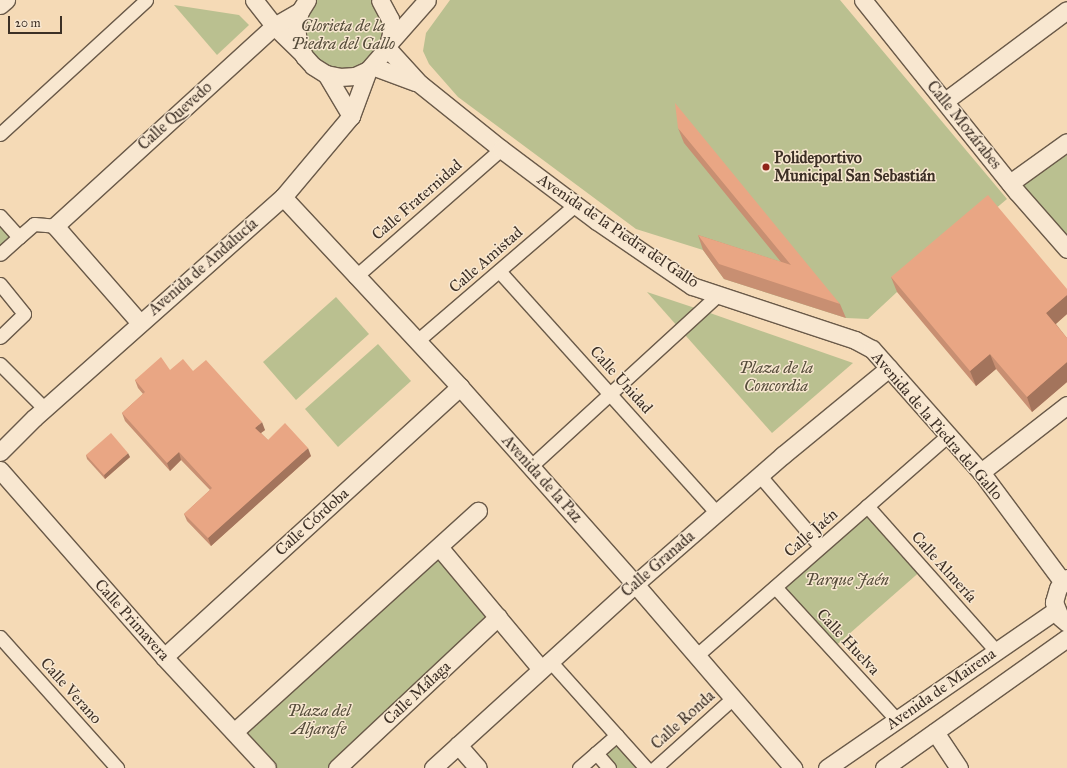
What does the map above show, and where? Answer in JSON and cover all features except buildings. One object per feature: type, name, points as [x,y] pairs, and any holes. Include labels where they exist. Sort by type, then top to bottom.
[{"type":"street","points":[[0,5],[6,0]]},
{"type":"street","points":[[0,134],[146,0]]},
{"type":"street","points":[[254,0],[274,26],[313,66],[326,74],[340,77],[355,76],[370,68],[427,0]]},
{"type":"street","points":[[380,0],[390,19],[388,45]]},
{"type":"street","name":"Calle Mozárabes","points":[[862,0],[1067,250]]},
{"type":"street","points":[[303,5],[297,34],[304,56]]},
{"type":"street","name":"Calle Quevedo","points":[[55,226],[274,26],[303,5]]},
{"type":"street","points":[[946,101],[1067,10]]},
{"type":"street","name":"Avenida de la Piedra del Gallo","points":[[388,45],[420,84],[501,149],[692,286],[855,340],[872,349],[947,436],[981,472],[1065,580]]},
{"type":"street","name":"Avenida de la Piedra del Gallo","points":[[370,68],[420,84]]},
{"type":"street","name":"Avenida de Andalucía","points":[[0,452],[140,323],[283,197],[351,116],[370,68]]},
{"type":"street","points":[[326,74],[351,116]]},
{"type":"street","points":[[1010,182],[1067,142]]},
{"type":"street","name":"Calle Fraternidad","points":[[355,277],[501,149]]},
{"type":"street","name":"Avenida de la Paz","points":[[283,197],[355,277],[460,387],[635,584],[793,768]]},
{"type":"street","name":"Calle Amistad","points":[[417,341],[576,204]]},
{"type":"street","points":[[0,216],[19,237]]},
{"type":"street","points":[[0,254],[34,224],[55,226],[140,323]]},
{"type":"street","name":"Calle Unidad","points":[[499,271],[717,512]]},
{"type":"street","points":[[0,284],[24,314],[0,337]]},
{"type":"street","points":[[530,467],[718,295]]},
{"type":"street","points":[[0,364],[45,409]]},
{"type":"street","name":"Calle Granada","points":[[434,768],[545,664],[635,584],[717,512],[889,368]]},
{"type":"street","name":"Calle Córdoba","points":[[164,657],[460,387]]},
{"type":"street","points":[[981,472],[1064,413]]},
{"type":"street","name":"Calle Jaén","points":[[696,655],[947,436]]},
{"type":"street","name":"Calle Primavera","points":[[0,470],[164,657],[235,731],[267,768]]},
{"type":"street","points":[[760,476],[820,546]]},
{"type":"street","name":"Calle Almería","points":[[867,506],[996,651]]},
{"type":"street","points":[[235,731],[478,511]]},
{"type":"street","points":[[439,547],[498,618],[617,736],[646,768]]},
{"type":"street","points":[[1065,580],[1055,594],[1056,610],[1067,623]]},
{"type":"street","name":"Calle Huelva","points":[[774,587],[896,720]]},
{"type":"street","name":"Avenida de Mairena","points":[[827,768],[1056,610]]},
{"type":"street","name":"Calle Málaga","points":[[337,768],[498,618]]},
{"type":"street","name":"Calle Verano","points":[[0,637],[117,768]]},
{"type":"street","points":[[884,768],[1067,638]]},
{"type":"street","name":"Calle Ronda","points":[[655,768],[733,698]]},
{"type":"street","points":[[935,732],[959,768]]},
{"type":"street","points":[[580,768],[617,736]]},
{"type":"street","points":[[458,745],[478,768]]},
{"type":"street","points":[[596,753],[609,768]]},
{"type":"green space","name":"Glorieta de la Piedra del Gallo","points":[[315,0],[372,0],[383,20],[384,33],[372,59],[347,71],[320,64],[303,41],[305,14]]},
{"type":"green space","name":"Polideportivo Municipal San Sebastián","points":[[450,0],[840,0],[1007,199],[897,292],[868,319],[846,318],[724,279],[703,250],[636,229],[458,97],[429,64],[423,51],[426,33]]},
{"type":"green space","points":[[174,5],[239,15],[249,25],[217,55]]},
{"type":"green space","points":[[1067,142],[1067,249],[1010,183]]},
{"type":"green space","points":[[0,216],[19,237],[0,254]]},
{"type":"green space","name":"Plaza de la Concordia","points":[[647,292],[710,313],[853,363],[772,433]]},
{"type":"green space","points":[[336,297],[369,334],[296,400],[263,362]]},
{"type":"green space","points":[[378,344],[411,381],[338,447],[305,409]]},
{"type":"green space","name":"Parque Jaén","points":[[867,506],[923,569],[832,649],[775,587]]},
{"type":"green space","name":"Plaza del Aljarafe","points":[[439,547],[498,617],[337,768],[267,768],[235,731]]},
{"type":"green space","points":[[617,735],[646,768],[609,768],[596,753]]},
{"type":"place","name":"Polideportivo Municipal San Sebastián","points":[[766,167]]}]
